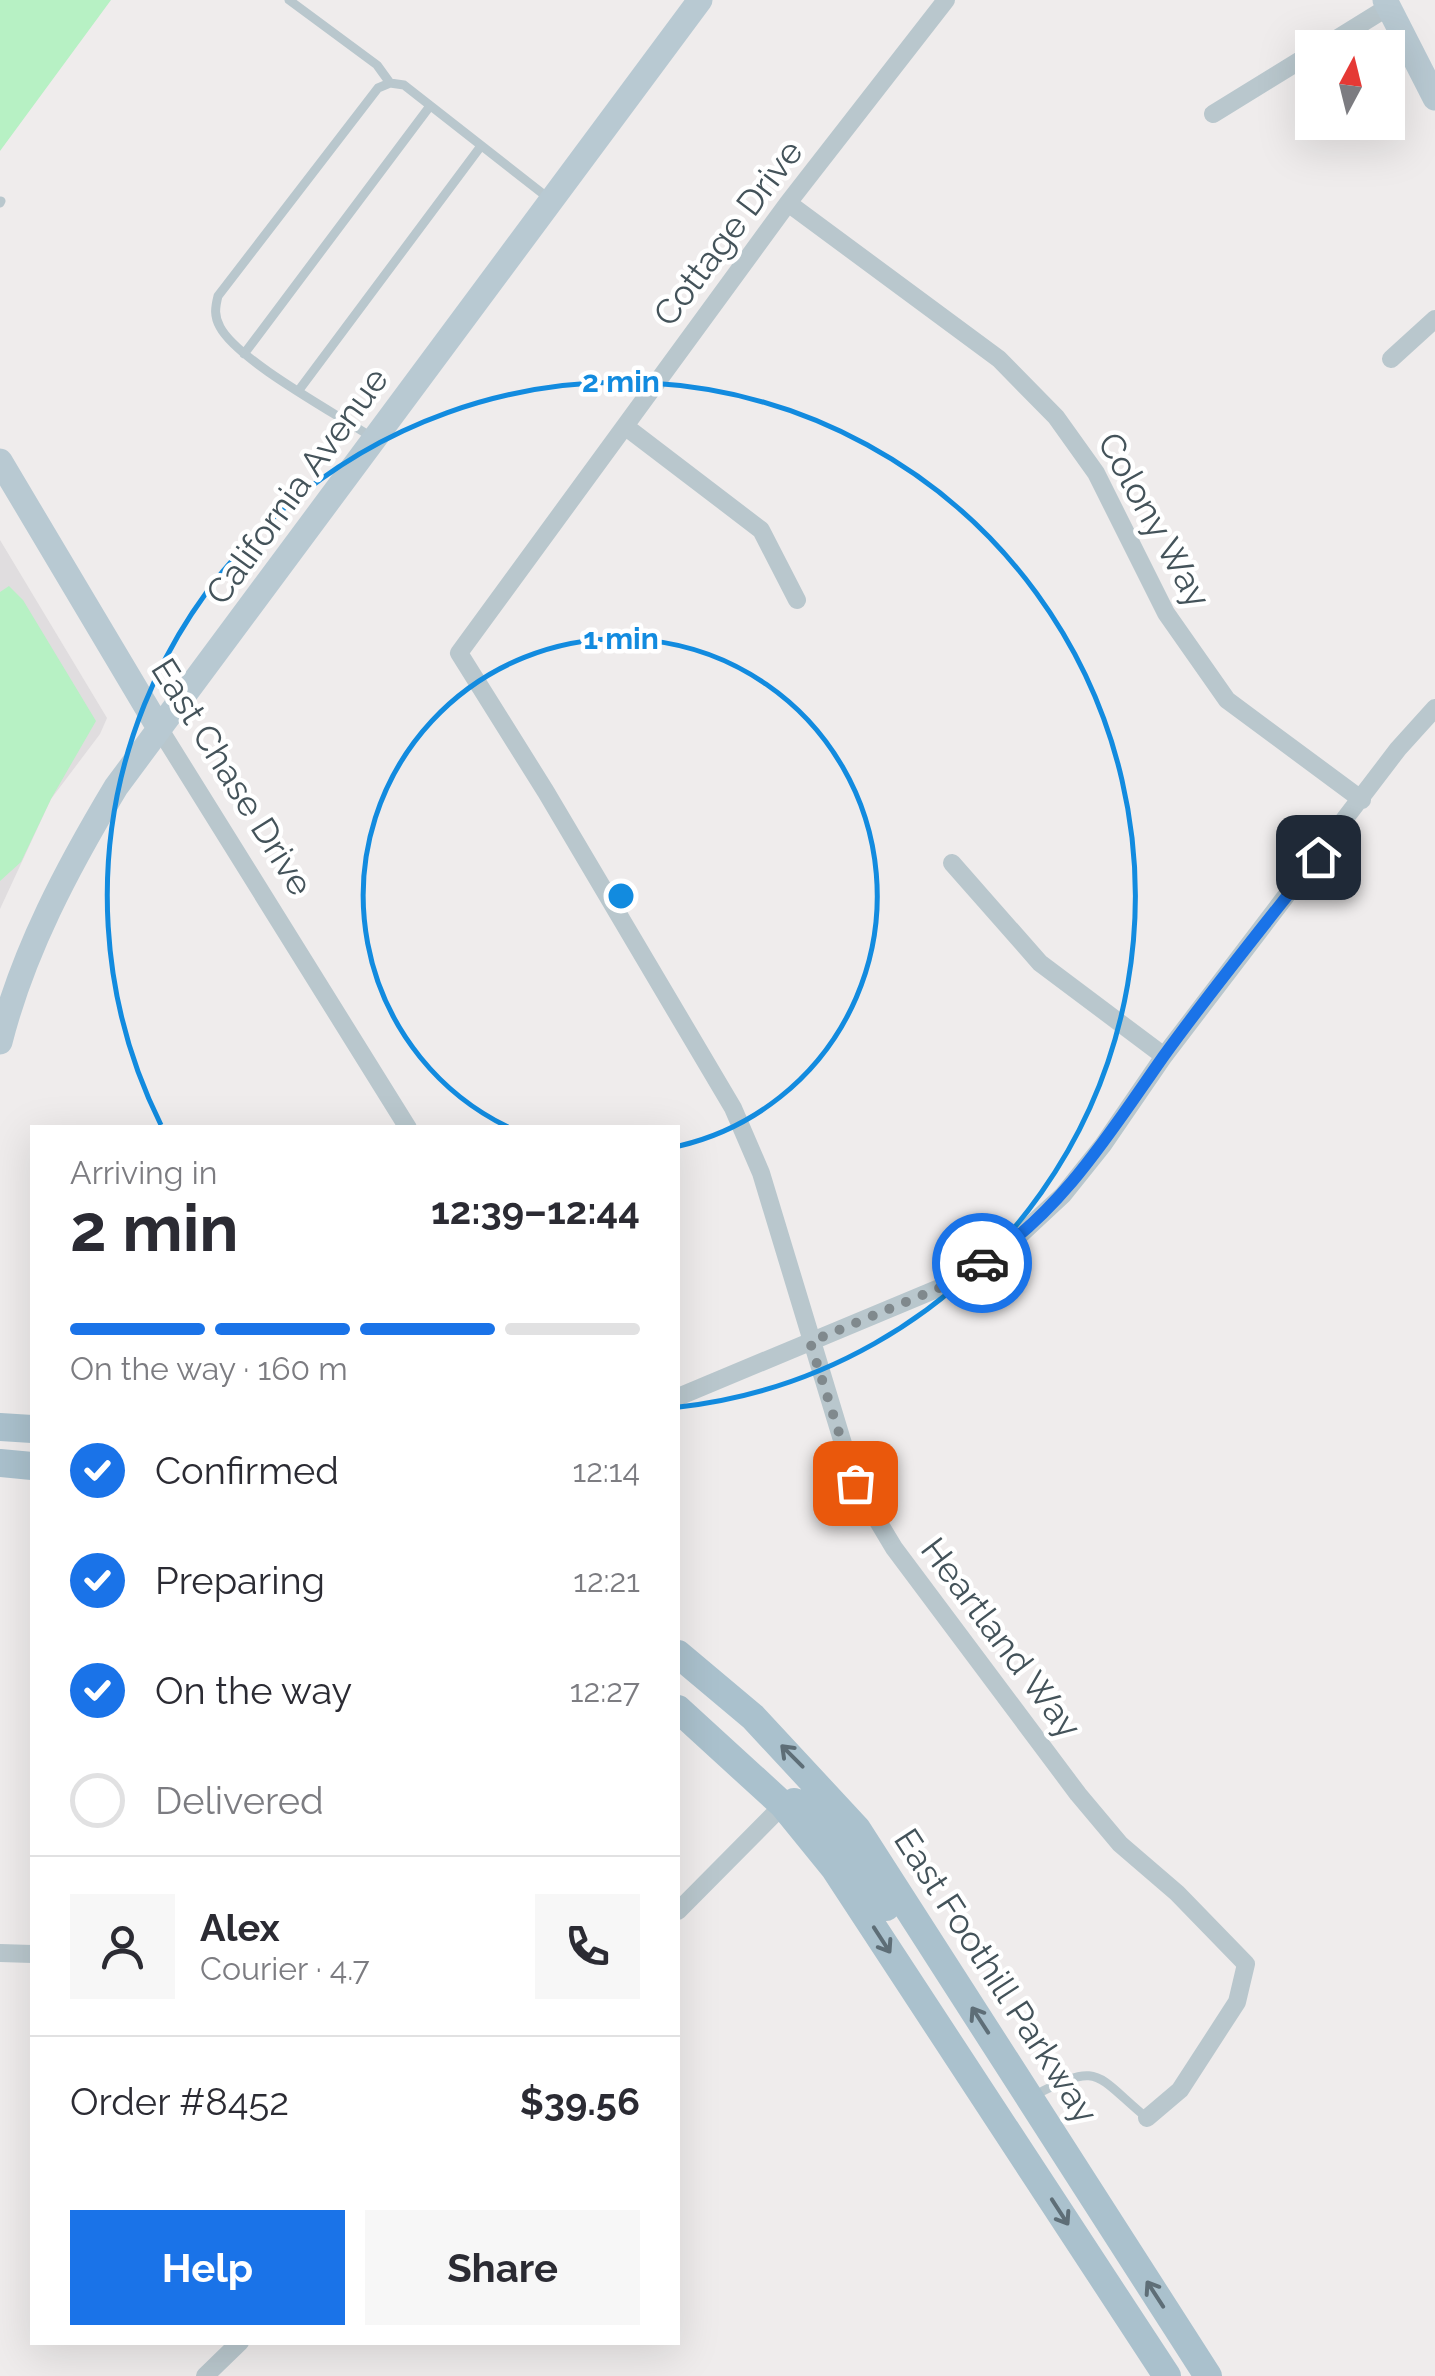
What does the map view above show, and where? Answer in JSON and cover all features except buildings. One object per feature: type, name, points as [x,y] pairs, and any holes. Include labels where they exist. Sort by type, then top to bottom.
[{"type":"main road","name":"California Avenue","points":[[0,1042],[17,987],[58,888],[116,788],[700,0]]},
{"type":"main road","points":[[1387,3],[1435,98]]},
{"type":"main road","name":"East Chase Drive","points":[[0,461],[158,728]]},
{"type":"main road","points":[[0,1426],[30,1429]]},
{"type":"main road","points":[[0,1463],[30,1466]]},
{"type":"main road","name":"East Foothill Parkway","points":[[680,1656],[753,1717],[857,1829],[1208,2376]]},
{"type":"main road","points":[[680,1711],[783,1806],[835,1869],[1167,2376]]},
{"type":"main road","points":[[783,1806],[800,1803],[810,1810],[836,1838],[914,1945],[941,1961]]},
{"type":"street","name":"Cottage Drive","points":[[459,653],[788,203],[946,0]]},
{"type":"street","points":[[1348,30],[1387,3]]},
{"type":"street","points":[[1214,114],[1295,64]]},
{"type":"street","name":"Colony Way","points":[[788,203],[999,359],[1056,417],[1096,473],[1166,612],[1227,700],[1362,800]]},
{"type":"street","points":[[1391,359],[1435,319]]},
{"type":"street","points":[[626,427],[762,530],[797,600]]},
{"type":"street","name":"Heartland Way","points":[[459,653],[733,1108],[761,1174],[855,1483],[894,1548],[1078,1794],[1120,1844],[1177,1892],[1246,1964],[1236,2002],[1180,2090],[1147,2118]]},
{"type":"street","points":[[680,1395],[944,1286],[1006,1247],[1063,1196],[1164,1056],[1398,749],[1435,708]]},
{"type":"street","name":"East Chase Drive","points":[[158,728],[406,1125]]},
{"type":"street","points":[[952,863],[1040,963],[1164,1056]]},
{"type":"street","points":[[680,1909],[783,1806]]},
{"type":"street","points":[[0,1953],[30,1954]]},
{"type":"street","points":[[205,2376],[234,2345]]},
{"type":"lane","points":[[288,0],[377,65],[390,83]]},
{"type":"lane","points":[[375,440],[244,354],[220,326],[214,310],[218,296],[378,88],[390,83],[404,85],[552,201]]},
{"type":"lane","points":[[244,354],[430,106]]},
{"type":"lane","points":[[299,390],[481,146]]},
{"type":"lane","points":[[1030,2098],[1076,2074],[1091,2074],[1105,2081],[1147,2118]]},
{"type":"shaded area","points":[[0,540],[107,718],[100,734],[51,799],[0,909]]},
{"type":"green space","points":[[0,0],[111,0],[0,151]]},
{"type":"green space","points":[[9,586],[23,600],[96,721],[51,799],[21,862],[0,881],[0,592]]},
{"type":"way so far","points":[[855,1483],[810,1342],[944,1286],[982,1263]]},
{"type":"route","points":[[982,1263],[1063,1196],[1164,1056],[1318,857]]}]
